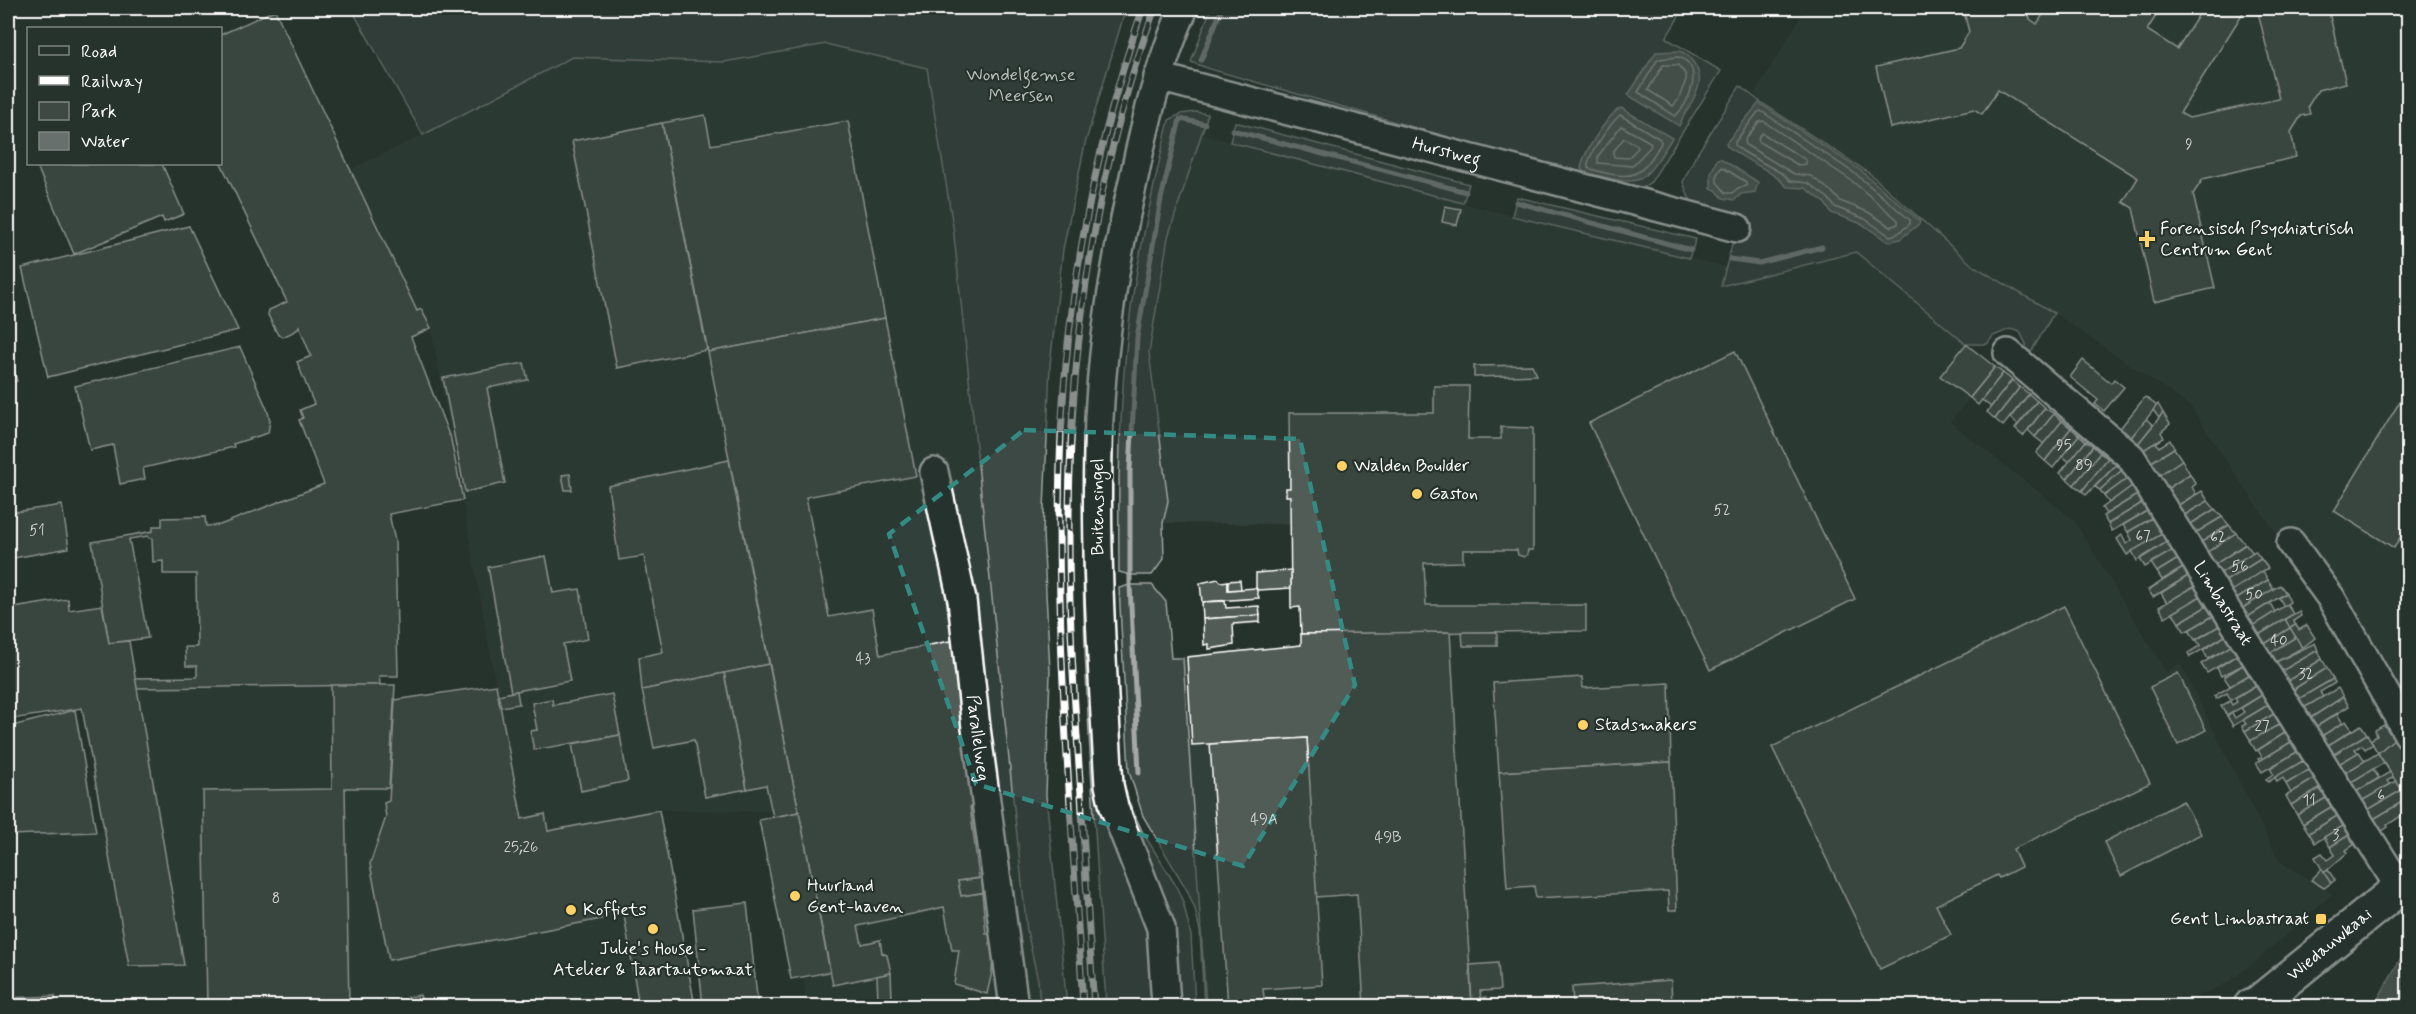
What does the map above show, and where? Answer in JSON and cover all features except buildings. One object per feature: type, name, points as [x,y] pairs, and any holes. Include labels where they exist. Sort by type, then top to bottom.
[{"type":"main road","name":"Wiedauwkaai","points":[[2251,1006],[2259,1003],[2404,885]]},
{"type":"street","name":"Buitensingel","points":[[1166,1006],[1161,928],[1114,807],[1109,785],[1100,642],[1097,517],[1100,417],[1112,298],[1124,223],[1145,123],[1179,82],[1184,8]]},
{"type":"street","name":"Hurstweg","points":[[1179,82],[1737,228]]},
{"type":"street","name":"Limbastraat","points":[[2008,353],[2131,457],[2404,885]]},
{"type":"street","name":"Parallelweg","points":[[934,472],[962,600],[976,728],[1014,1006]]},
{"type":"street","points":[[2291,543],[2331,598],[2409,734]]},
{"type":"highlighted area","points":[[1024,430],[1300,439],[1355,685],[1243,866],[976,784],[889,534]]},
{"type":"shaded area","name":"Forensisch Psychiatrisch Centrum Gent","points":[[1806,8],[2408,8],[2408,743],[2327,605],[2190,406],[2054,313],[1972,265],[1869,173],[1759,101],[1755,93]]},
{"type":"shaded area","points":[[826,44],[927,68],[953,226],[1040,1006],[805,1006],[804,977],[830,971],[799,812],[660,810],[695,1006],[423,1006],[420,995],[359,999],[359,1006],[8,1006],[8,835],[103,832],[129,966],[184,965],[137,688],[395,685],[396,700],[496,685],[431,328],[422,309],[417,311],[351,169],[423,135],[572,57],[724,62]]},
{"type":"shaded area","points":[[1201,134],[1512,216],[1727,267],[1721,286],[1856,252],[1995,367],[1950,422],[2074,520],[2166,672],[2180,663],[2279,861],[2332,894],[2254,963],[2227,983],[2189,1000],[2165,1006],[1206,1006],[1183,658],[1301,645],[1301,632],[1300,608],[1291,608],[1290,524],[1163,523],[1168,501],[1149,353],[1168,237]]},
{"type":"green space","name":"Wondelgemse Meersen","points":[[351,8],[1126,8],[1085,144],[1063,249],[1050,365],[1043,533],[1050,672],[1046,795],[1067,1006],[1040,1006],[1038,980],[1027,931],[953,226],[927,68],[826,44],[724,62],[572,57],[423,135]]},
{"type":"green space","points":[[1211,8],[1684,8],[1666,38],[1721,71],[1651,182],[1643,187],[1627,188],[1191,62]]},
{"type":"green space","points":[[1152,52],[1088,577],[1136,892],[1150,939],[1154,1006],[1106,1006],[1087,697],[1083,593],[1083,490],[1088,387],[1099,285],[1117,183],[1137,101]]},
{"type":"green space","points":[[1740,86],[1759,101],[1869,173],[1972,265],[2054,313],[2027,359],[2026,344],[2020,332],[2010,329],[1993,336],[1987,344],[1966,344],[1856,252],[1721,286],[1734,237],[1689,198],[1683,182],[1695,157]]},
{"type":"green space","points":[[1196,112],[1208,114],[1168,237],[1149,353],[1168,501],[1163,523],[1164,559],[1152,575],[1130,575],[1119,572],[1119,506],[1122,407],[1131,308],[1148,214],[1169,120],[1181,114]]},
{"type":"green space","points":[[1235,122],[1469,184],[1463,203],[1230,142]]},
{"type":"green space","points":[[1517,197],[1696,239],[1689,258],[1512,216]]},
{"type":"green space","points":[[1130,585],[1152,585],[1166,602],[1171,658],[1183,658],[1206,1006],[1204,1006],[1200,931],[1195,909],[1187,890],[1143,816],[1129,771],[1119,588]]},
{"type":"green space","points":[[1128,800],[1143,833],[1175,884],[1183,902],[1191,936],[1195,1006],[1179,1006],[1125,801]]},
{"type":"water","points":[[1679,51],[1692,60],[1700,78],[1696,94],[1679,126],[1628,95],[1656,52]]},
{"type":"water","points":[[1759,103],[1860,170],[1920,221],[1919,224],[1900,239],[1888,242],[1862,224],[1831,213],[1824,202],[1805,188],[1787,187],[1774,175],[1734,152],[1726,143]]},
{"type":"water","points":[[1621,108],[1672,138],[1653,166],[1640,179],[1624,181],[1596,177],[1586,173],[1581,169],[1590,145],[1603,126]]},
{"type":"water","points":[[1720,158],[1758,182],[1755,192],[1741,194],[1735,200],[1723,198],[1711,188],[1711,173],[1717,159]]},
{"type":"water","points":[[2408,950],[2408,1006],[2374,1006],[2403,954]]},
{"type":"waterway","points":[[1201,60],[1222,8]]},
{"type":"waterway","points":[[1139,773],[1130,585],[1130,470],[1137,338],[1161,199],[1180,119],[1205,124]]},
{"type":"waterway","points":[[1232,130],[1466,192]]},
{"type":"waterway","points":[[1516,202],[1691,250]]},
{"type":"waterway","points":[[1730,259],[1759,263],[1822,247]]},
{"type":"railway","points":[[1083,1006],[1062,649],[1059,506],[1061,434],[1070,326],[1087,218],[1111,112],[1143,8]]},
{"type":"railway","points":[[1094,1006],[1070,604],[1070,473],[1073,405],[1088,270],[1100,204],[1133,72],[1155,8]]},
{"type":"place","name":"Forensisch Psychiatrisch Centrum Gent","points":[[2147,239]]},
{"type":"place","name":"Walden Boulder","points":[[1342,466]]},
{"type":"place","name":"Gaston","points":[[1417,494]]},
{"type":"place","name":"Stadsmakers","points":[[1583,725]]},
{"type":"place","name":"Huurland Gent-haven","points":[[795,896]]},
{"type":"place","name":"Koffiets","points":[[571,910]]},
{"type":"place","name":"Gent Limbastraat","points":[[2321,919]]},
{"type":"place","name":"Julie's House - Atelier & Taartautomaat","points":[[653,929]]}]
